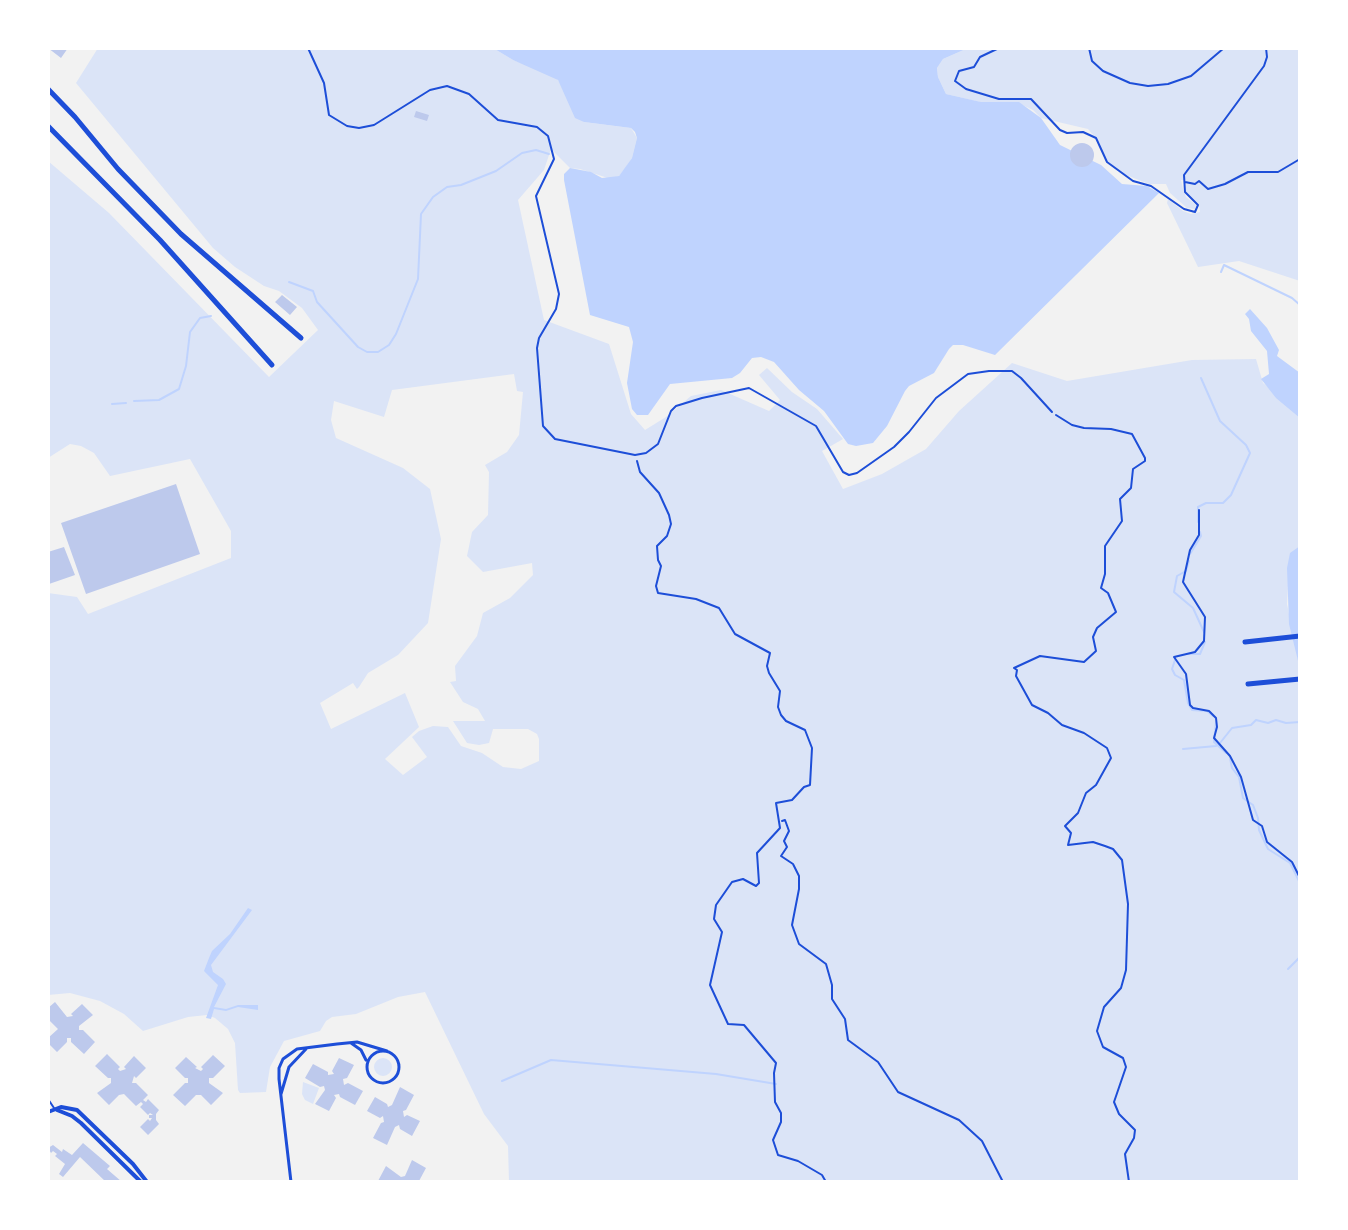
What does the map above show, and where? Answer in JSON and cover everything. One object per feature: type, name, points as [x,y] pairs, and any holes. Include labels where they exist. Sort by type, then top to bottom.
[{"type":"highway","points":[[48,89],[126,178],[181,234],[301,338]]},
{"type":"highway","points":[[48,126],[160,240],[272,365]]},
{"type":"highway","points":[[1245,642],[1300,636]]},
{"type":"highway","points":[[1248,684],[1300,679]]},
{"type":"street","points":[[291,1182],[278,1075],[282,1062],[291,1052],[310,1046],[349,1043],[368,1044],[396,1056],[399,1072],[393,1080],[377,1082],[369,1075],[361,1050],[349,1043]]},
{"type":"street","points":[[281,1097],[289,1067],[310,1046]]},
{"type":"street","points":[[367,1064],[376,1052],[387,1051]]},
{"type":"street","points":[[48,1112],[70,1107],[77,1110],[133,1164],[144,1182]]},
{"type":"lane","points":[[308,48],[324,83],[329,115],[347,126],[359,128],[374,125],[430,90],[447,86],[469,94],[498,120],[537,127],[548,136],[554,159],[536,196],[559,294],[554,313],[537,344],[543,426],[550,436],[561,442],[635,455],[646,453],[656,447],[676,406],[690,400],[749,388],[816,426],[843,472],[854,474],[894,447],[936,398],[961,378],[989,371],[1003,370],[1016,374],[1052,412]]},
{"type":"lane","points":[[48,1099],[55,1110]]},
{"type":"path","points":[[999,48],[980,57],[974,67],[959,71],[955,81],[966,89],[999,99],[1031,99],[1060,130],[1091,134],[1101,143],[1110,165],[1133,181],[1151,186],[1184,209],[1195,212],[1198,205],[1185,192],[1184,182],[1189,165],[1265,64],[1266,48]]},
{"type":"path","points":[[1089,48],[1092,61],[1106,73],[1130,83],[1148,86],[1171,84],[1191,76],[1224,48]]},
{"type":"path","points":[[1184,182],[1195,184],[1199,181],[1208,189],[1248,172],[1278,172],[1300,159]]},
{"type":"path","points":[[1052,412],[1072,425],[1132,434],[1145,458],[1133,469],[1131,488],[1120,499],[1122,521],[1105,546],[1105,574],[1101,588],[1108,593],[1116,612],[1097,628],[1093,637],[1096,651],[1084,662],[1040,656],[1014,668],[1032,705],[1062,725],[1084,733],[1110,753],[1111,758],[1096,785],[1086,793],[1078,813],[1065,826],[1071,833],[1068,845],[1093,842],[1113,849],[1122,860],[1129,921],[1126,970],[1121,988],[1104,1007],[1097,1031],[1103,1047],[1123,1058],[1126,1067],[1114,1102],[1119,1114],[1135,1130],[1125,1154],[1129,1182]]},
{"type":"path","points":[[635,455],[640,472],[667,507],[671,524],[667,536],[657,546],[661,566],[656,586],[658,593],[696,599],[719,608],[735,634],[770,653],[767,666],[780,691],[778,707],[781,715],[786,721],[805,730],[812,748],[810,785],[792,800],[776,803],[780,828],[757,853],[759,883],[756,886],[743,879],[732,882],[716,905],[714,919],[722,932],[710,985],[728,1024],[744,1025],[776,1063],[775,1102],[781,1113],[781,1122],[773,1140],[778,1155],[798,1161],[822,1175],[826,1182]]},
{"type":"path","points":[[1199,510],[1199,535],[1190,550],[1183,582],[1205,617],[1204,641],[1195,652],[1174,657],[1186,674],[1190,705],[1209,711],[1216,718],[1214,738],[1230,756],[1241,777],[1253,820],[1262,826],[1267,842],[1292,862],[1300,878]]},
{"type":"path","points":[[780,821],[785,820],[789,831],[784,841],[787,847],[780,853],[781,856],[793,864],[799,876],[792,925],[799,944],[826,964],[832,999],[845,1019],[848,1040],[878,1062],[898,1092],[959,1120],[982,1141],[1003,1182]]},
{"type":"shaded area","points":[[98,48],[493,48],[513,60],[551,74],[584,122],[631,128],[637,138],[632,158],[619,176],[611,179],[570,168],[551,149],[544,170],[518,200],[544,320],[609,344],[631,414],[645,430],[691,396],[721,390],[769,411],[780,400],[759,375],[767,368],[792,392],[817,409],[843,439],[822,451],[843,489],[882,474],[926,449],[959,411],[1012,363],[1067,381],[1192,360],[1256,359],[1263,383],[1300,413],[1300,550],[1288,586],[1287,604],[1300,669],[1300,1182],[509,1182],[508,1146],[484,1114],[425,992],[398,997],[356,1014],[332,1017],[320,1031],[284,1041],[270,1067],[266,1092],[240,1093],[235,1043],[228,1029],[215,1018],[207,1015],[188,1017],[143,1031],[124,1014],[100,1001],[70,993],[48,995],[48,593],[77,597],[88,614],[231,558],[231,531],[190,459],[110,476],[94,453],[81,446],[70,444],[48,458],[48,161],[109,213],[269,377],[318,330],[302,308],[279,291],[264,286],[235,267],[213,248],[76,83]],"holes":[[[514,374],[517,391],[523,392],[519,435],[507,452],[485,465],[489,472],[488,515],[472,532],[467,556],[483,572],[532,563],[533,575],[510,598],[483,613],[477,636],[455,666],[456,681],[450,682],[463,702],[478,709],[485,721],[453,721],[467,743],[489,743],[493,729],[528,729],[539,739],[539,761],[521,769],[503,767],[482,753],[461,746],[448,727],[433,726],[412,737],[427,757],[403,775],[385,759],[419,727],[405,693],[331,729],[320,703],[353,683],[357,689],[368,673],[398,655],[428,623],[441,539],[430,489],[403,468],[336,438],[331,420],[334,401],[384,417],[392,390]]]},
{"type":"shaded area","points":[[968,48],[1300,48],[1300,281],[1239,261],[1198,267],[1167,203],[1168,199],[1191,214],[1200,212],[1199,204],[1186,192],[1185,180],[1181,180],[1183,189],[1186,197],[1196,205],[1195,209],[1187,208],[1170,193],[1166,184],[1149,184],[1121,173],[1105,158],[1099,142],[1088,129],[1041,118],[1033,110],[1016,102],[980,102],[946,94],[937,68],[943,59]]},
{"type":"shaded area","points":[[383,1058],[392,1067],[383,1076],[374,1067]]},
{"type":"shaded area","points":[[303,1082],[319,1088],[313,1104],[305,1100],[302,1094]]},
{"type":"water","points":[[493,48],[968,48],[943,59],[937,68],[946,94],[981,102],[1019,102],[1041,118],[1060,145],[1101,165],[1122,184],[1147,186],[1159,193],[995,355],[953,345],[934,373],[909,386],[887,426],[873,443],[848,444],[824,411],[799,390],[774,362],[761,357],[752,358],[732,378],[670,384],[648,415],[637,415],[632,409],[627,383],[633,342],[629,327],[590,315],[564,180],[564,174],[570,168],[591,172],[602,178],[619,176],[632,158],[637,138],[635,132],[631,128],[575,118],[558,80]]},
{"type":"water","points":[[1250,309],[1267,328],[1279,350],[1277,356],[1300,373],[1300,418],[1276,398],[1261,379],[1269,374],[1267,351],[1251,331],[1245,314]]},
{"type":"water","points":[[1300,546],[1300,669],[1289,624],[1287,568],[1290,553]]},
{"type":"water","points":[[248,908],[252,910],[211,965],[213,972],[226,984],[214,1007],[226,1009],[238,1005],[258,1005],[258,1010],[238,1007],[226,1011],[214,1009],[211,1019],[206,1018],[218,985],[204,971],[212,951],[230,934]]},
{"type":"building","points":[[48,48],[68,48],[61,58]]},
{"type":"building","points":[[416,111],[429,115],[427,121],[414,117]]},
{"type":"building","points":[[1082,143],[1091,146],[1094,155],[1091,164],[1082,167],[1073,164],[1070,155],[1073,146]]},
{"type":"building","points":[[282,295],[297,307],[290,315],[275,302]]},
{"type":"building","points":[[176,484],[200,554],[86,594],[61,523]]},
{"type":"building","points":[[64,547],[75,575],[49,584],[48,552]]},
{"type":"building","points":[[55,1002],[67,1017],[73,1016],[71,1014],[82,1004],[93,1015],[79,1026],[79,1030],[95,1042],[84,1054],[71,1042],[71,1038],[67,1038],[57,1052],[48,1043],[48,1038],[58,1029],[48,1019],[48,1008]]},
{"type":"building","points":[[107,1054],[120,1067],[120,1071],[126,1069],[124,1067],[134,1056],[146,1068],[136,1078],[134,1076],[132,1083],[148,1095],[143,1100],[146,1102],[148,1099],[159,1110],[156,1120],[159,1124],[148,1135],[140,1127],[148,1119],[150,1121],[152,1118],[149,1115],[153,1115],[150,1113],[148,1115],[140,1107],[141,1102],[136,1106],[124,1094],[109,1105],[97,1093],[111,1083],[111,1078],[95,1066]]},
{"type":"building","points":[[213,1055],[225,1066],[209,1078],[209,1083],[223,1093],[211,1105],[201,1095],[196,1095],[185,1106],[173,1095],[188,1083],[188,1078],[175,1068],[186,1057],[201,1071]]},
{"type":"building","points":[[339,1058],[354,1065],[347,1078],[343,1079],[344,1085],[348,1083],[363,1091],[355,1105],[339,1094],[334,1095],[336,1098],[329,1111],[315,1104],[325,1090],[324,1086],[320,1087],[305,1078],[313,1064],[328,1072],[328,1075],[334,1074],[332,1071]]},
{"type":"building","points":[[400,1087],[414,1095],[403,1111],[404,1117],[407,1115],[420,1121],[412,1136],[400,1129],[399,1125],[395,1127],[387,1145],[373,1138],[384,1122],[383,1116],[380,1118],[367,1111],[375,1097],[388,1107],[392,1105]]},
{"type":"building","points":[[83,1143],[110,1166],[107,1169],[122,1182],[106,1182],[80,1157],[63,1177],[59,1174],[65,1164],[48,1148],[53,1145],[72,1155]]},
{"type":"building","points":[[412,1160],[426,1168],[419,1181],[378,1181],[386,1166],[401,1177],[405,1176]]},
{"type":"waterway","points":[[289,282],[313,291],[317,302],[358,347],[367,352],[378,352],[389,345],[396,334],[418,279],[421,214],[433,197],[447,187],[461,185],[496,171],[522,153],[536,150],[549,154]]},
{"type":"waterway","points":[[1221,272],[1224,265],[1292,298],[1300,305]]},
{"type":"waterway","points":[[134,401],[159,400],[179,389],[186,366],[190,332],[200,318],[211,316]]},
{"type":"waterway","points":[[1198,522],[1198,507],[1206,503],[1223,503],[1231,495],[1250,453],[1246,445],[1220,421],[1201,378]]},
{"type":"waterway","points":[[112,404],[126,403]]},
{"type":"waterway","points":[[1190,554],[1201,536],[1200,532]]},
{"type":"waterway","points":[[1189,561],[1186,571],[1177,576],[1174,592],[1193,608],[1204,632]]},
{"type":"waterway","points":[[1188,654],[1200,654],[1205,642]]},
{"type":"waterway","points":[[1175,660],[1172,669],[1184,680],[1192,710],[1207,711],[1213,716]]},
{"type":"waterway","points":[[1220,743],[1232,728],[1251,725],[1256,720],[1268,723],[1276,720],[1300,722]]},
{"type":"waterway","points":[[1216,722],[1214,742],[1226,753]]},
{"type":"waterway","points":[[1183,749],[1216,746]]},
{"type":"waterway","points":[[1230,758],[1232,768],[1239,777],[1243,798],[1253,805],[1268,849],[1290,863],[1300,883]]},
{"type":"waterway","points":[[1288,969],[1300,957]]},
{"type":"waterway","points":[[502,1081],[551,1060],[716,1074],[776,1084]]}]
